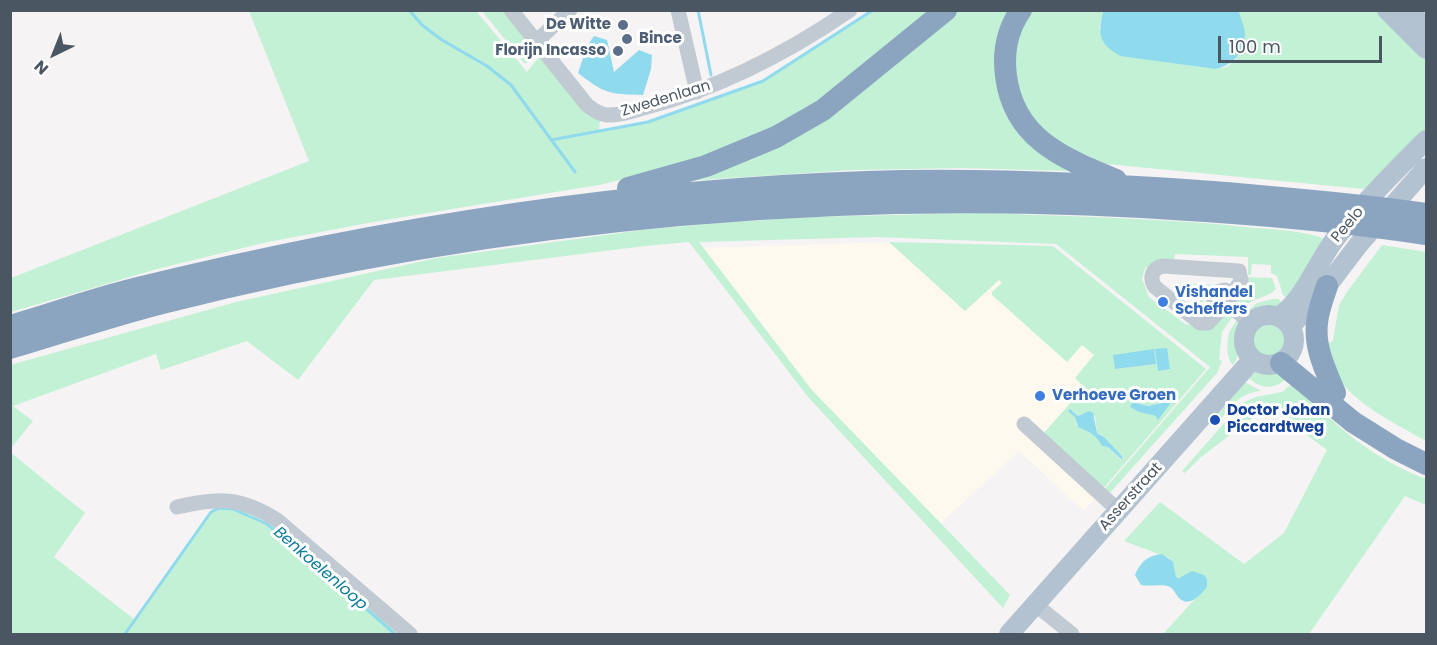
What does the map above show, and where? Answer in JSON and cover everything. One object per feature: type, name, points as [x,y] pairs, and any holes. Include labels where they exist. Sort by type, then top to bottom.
[{"type":"highway","points":[[566,206],[706,166],[776,137],[823,110],[946,10]]},
{"type":"highway","points":[[1021,10],[1011,27],[1005,52],[1008,94],[1015,110],[1029,130],[1047,147],[1087,168],[1130,186]]},
{"type":"highway","points":[[10,326],[131,289],[345,241],[566,206],[702,192],[867,182],[1034,182],[1130,186],[1350,203],[1422,223]]},
{"type":"highway","points":[[10,348],[160,304],[280,276],[403,252],[552,228],[703,213],[905,203],[1033,202],[1128,206],[1332,222],[1422,223]]},
{"type":"highway","points":[[1327,286],[1317,323],[1318,341],[1320,356],[1335,393]]},
{"type":"highway","points":[[1285,339],[1305,364],[1359,414],[1426,452]]},
{"type":"highway","points":[[1285,339],[1361,428],[1426,464]]},
{"type":"main road","points":[[1387,10],[1426,49]]},
{"type":"main road","points":[[1408,10],[1426,29]]},
{"type":"main road","name":"Peelo","points":[[1285,339],[1298,298],[1336,238],[1396,170],[1426,140]]},
{"type":"main road","name":"Peelo","points":[[1285,339],[1359,244],[1426,168]]},
{"type":"main road","points":[[1262,317],[1285,339],[1268,365],[1253,359],[1244,343],[1245,335],[1251,324],[1262,317]]},
{"type":"main road","name":"Asserstraat","points":[[1009,634],[1253,359]]},
{"type":"street","name":"Zwedenlaan","points":[[511,10],[587,105],[598,113],[616,115],[697,92],[768,60],[850,10]]},
{"type":"street","points":[[536,42],[570,10]]},
{"type":"street","points":[[678,10],[697,92]]},
{"type":"street","points":[[1163,266],[1239,271],[1241,276],[1239,286],[1227,302],[1209,323],[1200,323],[1155,287],[1152,280],[1153,273],[1163,266]]},
{"type":"street","points":[[1227,302],[1251,324]]},
{"type":"street","points":[[1024,424],[1119,511]]},
{"type":"street","points":[[177,507],[221,499],[242,502],[259,508],[277,520],[410,634]]},
{"type":"street","points":[[1036,605],[1072,634]]},
{"type":"shaded area","points":[[889,242],[965,311],[999,280],[1002,282],[992,292],[1067,362],[1082,345],[1095,356],[1082,385],[1083,389],[1042,435],[1102,490],[1084,511],[1019,451],[940,524],[811,389],[704,248]]},
{"type":"green space","points":[[959,10],[1016,11],[1001,84],[1071,171],[961,168],[852,170],[670,182],[740,159],[928,37]]},
{"type":"green space","points":[[249,11],[476,11],[527,72],[540,56],[600,120],[599,130],[663,118],[763,81],[873,11],[930,11],[818,101],[761,136],[664,169],[599,185],[373,222],[263,243],[157,269],[11,312],[11,278],[309,161]]},
{"type":"green space","points":[[482,11],[505,11],[538,52],[527,63],[524,63]]},
{"type":"green space","points":[[1032,11],[1103,11],[1099,29],[1216,69],[1227,67],[1236,59],[1245,35],[1239,11],[1382,11],[1426,53],[1426,136],[1374,190],[1107,164],[1051,140],[1018,97],[1013,72],[1018,36]]},
{"type":"green space","points":[[976,213],[1186,222],[1294,232],[1314,235],[1327,241],[1290,302],[1283,295],[1277,276],[1271,273],[1271,265],[1252,264],[1251,275],[1248,275],[1248,257],[1175,254],[1174,262],[1156,261],[1145,268],[1142,279],[1149,297],[1185,324],[1193,326],[1227,311],[1234,314],[1222,332],[1219,360],[1222,361],[1217,373],[1108,495],[1103,491],[1210,367],[1056,244],[877,237],[699,242],[811,389],[1010,595],[1003,608],[808,397],[689,242],[374,280],[298,380],[247,341],[161,370],[156,354],[13,406],[33,421],[11,448],[10,365],[236,302],[437,258],[642,230],[810,217]]},
{"type":"green space","points":[[889,242],[1053,246],[1206,369],[1102,490],[1042,435],[1083,389],[1075,378],[1094,355],[1082,345],[1067,362],[992,295],[992,292],[1002,283],[999,280],[965,311]],"holes":[[[1153,350],[1155,364],[1115,369]],[[1171,401],[1156,416],[1137,411],[1137,403],[1148,406]],[[1071,409],[1078,416],[1084,413],[1095,417],[1097,433],[1102,435],[1122,456],[1121,460],[1094,434],[1076,425]]]},
{"type":"green space","points":[[1382,245],[1426,252],[1426,441],[1380,415],[1348,390],[1341,381],[1325,347],[1333,340],[1339,305]]},
{"type":"green space","points":[[1247,277],[1272,278],[1276,289],[1244,307],[1237,300],[1245,288]]},
{"type":"green space","points":[[1174,283],[1216,285],[1201,304]]},
{"type":"green space","points":[[1278,299],[1285,305],[1252,315],[1246,312],[1257,303]]},
{"type":"green space","points":[[1239,318],[1243,326],[1239,351],[1233,365],[1227,349],[1228,339],[1231,329]]},
{"type":"green space","points":[[1269,325],[1281,329],[1285,341],[1281,353],[1269,357],[1257,353],[1253,341],[1257,329]]},
{"type":"green space","points":[[1273,369],[1290,375],[1270,387],[1259,385],[1249,378],[1257,371]]},
{"type":"green space","points":[[1295,381],[1354,439],[1389,462],[1426,479],[1426,505],[1405,496],[1309,634],[1163,634],[1202,593],[1180,577],[1176,577],[1169,558],[1124,541],[1160,502],[1244,564],[1284,533],[1327,450],[1268,406],[1201,457],[1185,473],[1182,471],[1242,403],[1256,397],[1282,392]]},
{"type":"green space","points":[[1245,382],[1261,391],[1248,394],[1238,400],[1221,419],[1217,416]]},
{"type":"green space","points":[[10,452],[85,513],[54,557],[134,619],[213,508],[223,508],[247,513],[277,529],[400,634],[11,634]]},
{"type":"water","points":[[1239,10],[1245,32],[1243,47],[1232,61],[1216,69],[1120,56],[1107,47],[1100,32],[1103,11]]},
{"type":"water","points":[[594,36],[607,40],[614,72],[639,50],[652,55],[651,69],[643,95],[608,92],[578,73],[587,46]]},
{"type":"water","points":[[1167,348],[1170,369],[1158,371],[1155,349]]},
{"type":"water","points":[[1154,349],[1156,364],[1115,369],[1113,355]]},
{"type":"water","points":[[1172,401],[1158,420],[1156,416],[1130,407],[1132,403],[1148,406]]},
{"type":"water","points":[[1070,409],[1078,416],[1089,411],[1093,413],[1097,433],[1122,456],[1122,460],[1108,447],[1102,446],[1092,434],[1078,427],[1075,417],[1068,411]]},
{"type":"water","points":[[1162,554],[1173,562],[1176,577],[1179,578],[1192,571],[1204,575],[1207,579],[1207,587],[1198,597],[1187,602],[1179,598],[1168,586],[1141,585],[1135,575],[1139,566],[1145,560]]},
{"type":"waterway","points":[[409,10],[422,25],[442,40],[487,66],[511,85],[575,172]]},
{"type":"waterway","points":[[698,10],[711,75]]},
{"type":"waterway","points":[[551,140],[648,122],[763,81],[873,10]]},
{"type":"waterway","name":"Benkoelenloop","points":[[125,634],[211,512],[219,508],[233,509],[267,524],[395,634]]},
{"type":"place","name":"De Witte","points":[[623,25]]},
{"type":"place","name":"Bince","points":[[627,39]]},
{"type":"place","name":"Florijn Incasso","points":[[618,51]]},
{"type":"place","name":"Vishandel Scheffers","points":[[1163,302]]},
{"type":"place","name":"Verhoeve Groen","points":[[1040,396]]},
{"type":"place","name":"Doctor Johan Piccardtweg","points":[[1215,420]]}]
